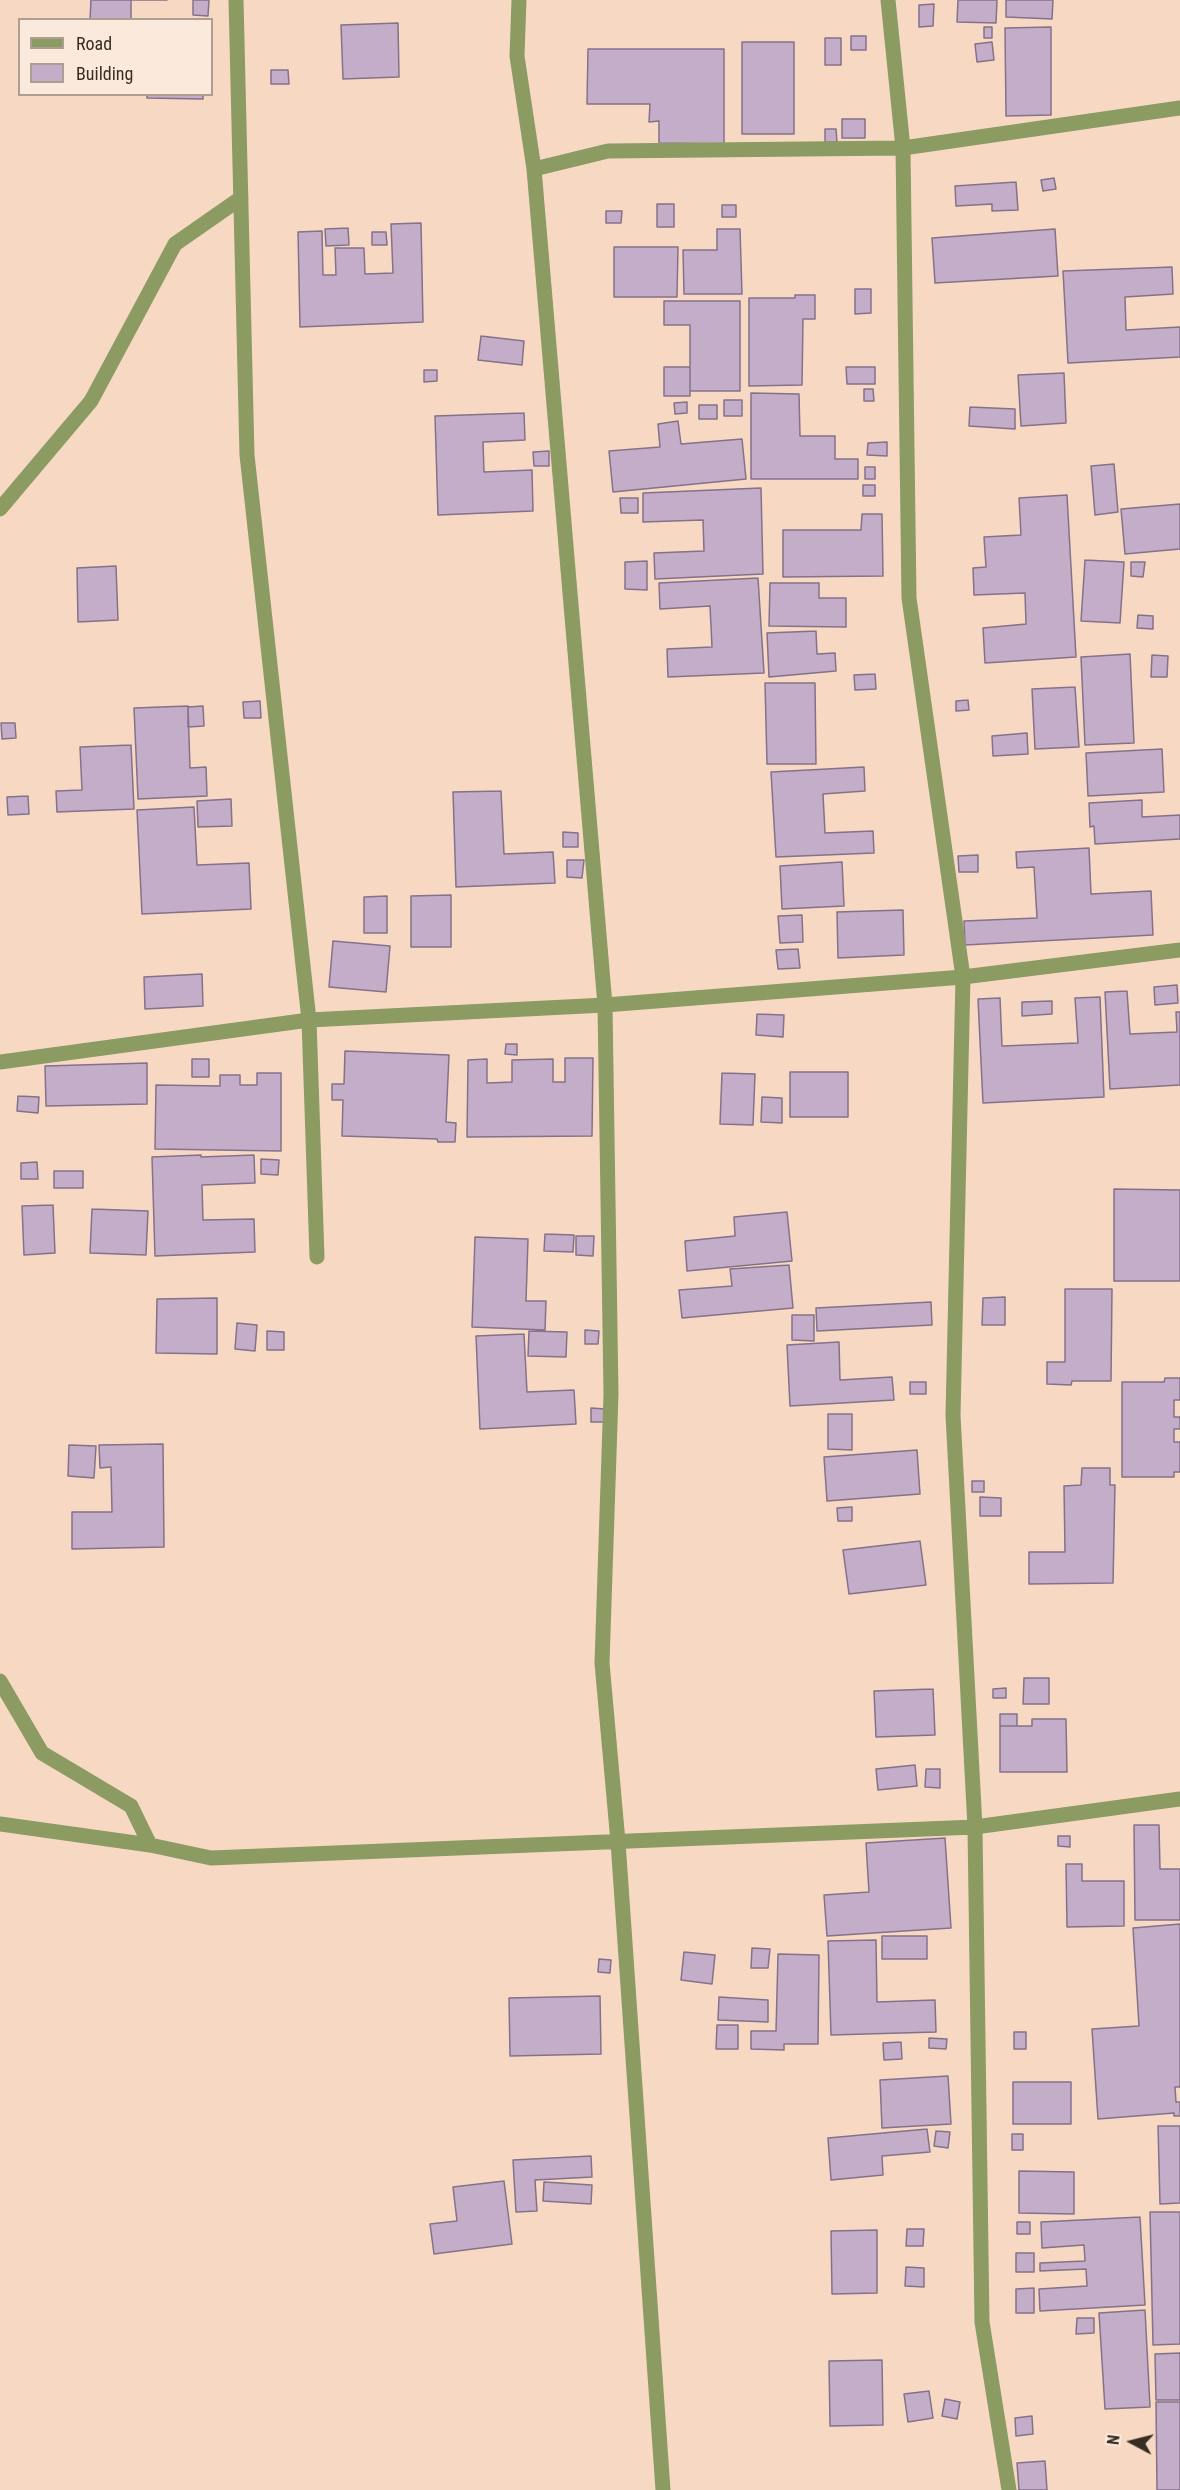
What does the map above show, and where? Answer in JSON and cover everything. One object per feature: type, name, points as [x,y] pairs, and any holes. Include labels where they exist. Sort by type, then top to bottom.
[{"type":"street","points":[[236,0],[247,455],[309,1020],[317,1257]]},
{"type":"street","points":[[519,0],[517,56],[534,170],[605,1005],[611,1394],[602,1663],[618,1842],[663,2490]]},
{"type":"street","points":[[888,0],[903,148],[909,598],[963,977],[954,1415],[975,1827],[982,2322],[1009,2490]]},
{"type":"street","points":[[534,170],[608,151],[903,148],[1180,108]]},
{"type":"street","points":[[0,509],[91,401],[175,244],[241,198]]},
{"type":"street","points":[[0,1062],[309,1020],[605,1005],[963,977],[1180,950]]},
{"type":"street","points":[[0,1681],[42,1753],[130,1806],[150,1845]]},
{"type":"street","points":[[0,1824],[150,1845],[211,1858],[975,1827],[1180,1799]]},
{"type":"building","points":[[91,0],[131,0],[131,18],[90,18]]},
{"type":"building","points":[[193,0],[209,0],[208,16],[193,15]]},
{"type":"building","points":[[958,0],[997,0],[996,23],[957,22]]},
{"type":"building","points":[[1006,0],[1053,0],[1052,19],[1006,17]]},
{"type":"building","points":[[934,4],[933,26],[919,27],[919,5]]},
{"type":"building","points":[[398,23],[399,77],[343,79],[341,25]]},
{"type":"building","points":[[984,27],[992,27],[992,38],[984,38]]},
{"type":"building","points":[[1051,27],[1051,115],[1006,116],[1005,28]]},
{"type":"building","points":[[851,36],[866,36],[866,50],[851,50]]},
{"type":"building","points":[[825,38],[841,38],[841,65],[825,65]]},
{"type":"building","points":[[742,42],[794,42],[794,134],[742,134]]},
{"type":"building","points":[[992,42],[994,60],[977,62],[975,44]]},
{"type":"building","points":[[588,49],[724,49],[724,144],[659,143],[659,121],[649,122],[650,104],[587,104]]},
{"type":"building","points":[[271,70],[288,70],[289,84],[271,84]]},
{"type":"building","points":[[147,96],[203,96],[203,99],[147,98]]},
{"type":"building","points":[[842,119],[865,119],[865,138],[842,138]]},
{"type":"building","points":[[825,129],[836,129],[837,142],[825,142]]},
{"type":"building","points":[[1054,178],[1056,189],[1043,191],[1041,180]]},
{"type":"building","points":[[1016,182],[1018,210],[992,211],[992,204],[956,206],[955,186]]},
{"type":"building","points":[[657,204],[674,204],[674,227],[657,227]]},
{"type":"building","points":[[722,205],[736,205],[736,217],[722,217]]},
{"type":"building","points":[[606,211],[622,211],[621,223],[606,223]]},
{"type":"building","points":[[421,223],[423,322],[300,327],[298,232],[322,231],[323,275],[336,275],[335,248],[364,248],[365,274],[393,273],[391,224]]},
{"type":"building","points":[[348,228],[349,245],[326,246],[325,229]]},
{"type":"building","points":[[717,229],[740,229],[742,294],[684,294],[683,250],[717,250]]},
{"type":"building","points":[[1055,229],[1058,276],[935,283],[932,238]]},
{"type":"building","points":[[372,232],[386,232],[387,245],[372,245]]},
{"type":"building","points":[[614,247],[678,247],[677,297],[614,297]]},
{"type":"building","points":[[1172,267],[1173,294],[1125,297],[1126,330],[1180,327],[1180,357],[1068,363],[1063,271]]},
{"type":"building","points":[[855,289],[871,289],[871,313],[855,314]]},
{"type":"building","points":[[795,295],[815,295],[815,319],[803,319],[802,385],[749,386],[749,298],[795,298]]},
{"type":"building","points":[[664,301],[740,301],[740,391],[690,391],[690,325],[664,325]]},
{"type":"building","points":[[481,336],[524,341],[522,365],[478,360]]},
{"type":"building","points":[[664,367],[690,367],[690,396],[664,396]]},
{"type":"building","points":[[846,367],[875,367],[875,384],[847,384]]},
{"type":"building","points":[[424,370],[437,370],[437,381],[424,382]]},
{"type":"building","points":[[1064,373],[1066,423],[1021,426],[1018,375]]},
{"type":"building","points":[[864,389],[873,389],[874,401],[864,401]]},
{"type":"building","points":[[751,393],[799,394],[800,436],[835,436],[835,459],[858,459],[858,479],[751,479]]},
{"type":"building","points":[[724,400],[742,400],[742,416],[724,416]]},
{"type":"building","points":[[687,402],[687,413],[675,414],[674,403]]},
{"type":"building","points":[[699,405],[717,405],[717,419],[699,419]]},
{"type":"building","points":[[970,407],[1015,409],[1015,429],[969,426]]},
{"type":"building","points":[[524,413],[525,440],[483,442],[484,472],[532,470],[533,511],[438,515],[435,416]]},
{"type":"building","points":[[678,421],[681,444],[742,439],[746,479],[613,492],[609,451],[660,447],[658,424]]},
{"type":"building","points":[[887,442],[887,456],[867,455],[868,443]]},
{"type":"building","points":[[549,451],[549,466],[534,466],[533,452]]},
{"type":"building","points":[[1114,464],[1118,512],[1095,515],[1091,466]]},
{"type":"building","points":[[865,467],[875,467],[875,479],[865,479]]},
{"type":"building","points":[[863,485],[875,485],[875,496],[863,496]]},
{"type":"building","points":[[761,488],[763,574],[655,579],[654,553],[704,551],[703,520],[643,522],[643,493]]},
{"type":"building","points":[[1067,495],[1076,657],[985,663],[983,628],[1026,624],[1025,593],[974,595],[973,568],[986,567],[984,537],[1021,535],[1019,498]]},
{"type":"building","points":[[620,498],[638,498],[638,513],[621,513]]},
{"type":"building","points":[[1180,504],[1180,549],[1125,554],[1121,509]]},
{"type":"building","points":[[862,514],[882,514],[883,576],[783,577],[783,530],[861,530]]},
{"type":"building","points":[[1085,560],[1124,562],[1120,623],[1081,621]]},
{"type":"building","points":[[647,561],[647,590],[625,589],[625,562]]},
{"type":"building","points":[[1131,562],[1145,562],[1143,577],[1131,576]]},
{"type":"building","points":[[116,566],[118,620],[78,622],[77,568]]},
{"type":"building","points":[[758,578],[764,673],[668,677],[667,649],[712,647],[710,606],[660,609],[659,583]]},
{"type":"building","points":[[770,583],[819,583],[819,598],[846,598],[846,627],[769,626]]},
{"type":"building","points":[[1138,615],[1153,616],[1153,629],[1137,628]]},
{"type":"building","points":[[816,631],[817,654],[835,653],[836,671],[769,677],[767,633]]},
{"type":"building","points":[[1130,654],[1134,743],[1085,745],[1081,657]]},
{"type":"building","points":[[1152,655],[1168,656],[1167,677],[1151,677]]},
{"type":"building","points":[[875,674],[876,689],[855,690],[854,675]]},
{"type":"building","points":[[765,683],[815,683],[816,764],[767,764]]},
{"type":"building","points":[[1075,687],[1079,747],[1035,749],[1032,689]]},
{"type":"building","points":[[968,700],[969,710],[956,711],[956,701]]},
{"type":"building","points":[[260,701],[261,718],[244,718],[243,702]]},
{"type":"building","points":[[188,706],[190,768],[206,767],[207,796],[138,799],[134,708]]},
{"type":"building","points":[[203,706],[204,726],[188,727],[188,707]]},
{"type":"building","points":[[1,723],[15,723],[16,738],[2,739]]},
{"type":"building","points":[[1027,733],[1028,754],[993,756],[992,736]]},
{"type":"building","points":[[131,745],[134,809],[57,812],[56,791],[82,790],[80,747]]},
{"type":"building","points":[[1162,749],[1164,792],[1088,796],[1086,753]]},
{"type":"building","points":[[864,767],[865,791],[823,794],[825,833],[873,831],[874,853],[776,857],[771,772]]},
{"type":"building","points":[[501,791],[504,854],[553,852],[555,883],[456,887],[453,792]]},
{"type":"building","points":[[28,796],[29,814],[8,815],[7,797]]},
{"type":"building","points":[[231,799],[232,826],[198,827],[197,801]]},
{"type":"building","points":[[1142,800],[1142,817],[1180,815],[1180,839],[1095,844],[1094,826],[1090,827],[1089,803]]},
{"type":"building","points":[[194,807],[197,865],[249,863],[251,909],[142,914],[137,810]]},
{"type":"building","points":[[563,832],[578,833],[578,847],[563,847]]},
{"type":"building","points":[[1089,848],[1091,894],[1151,891],[1153,935],[965,945],[964,921],[1037,918],[1034,867],[1017,868],[1016,852]]},
{"type":"building","points":[[978,855],[978,872],[959,872],[958,856]]},
{"type":"building","points":[[567,860],[584,860],[582,878],[567,877]]},
{"type":"building","points":[[842,862],[844,906],[782,909],[780,866]]},
{"type":"building","points":[[451,895],[451,947],[411,947],[411,896]]},
{"type":"building","points":[[387,896],[387,933],[364,933],[364,897]]},
{"type":"building","points":[[903,910],[904,955],[838,958],[837,912]]},
{"type":"building","points":[[802,915],[803,942],[780,943],[778,916]]},
{"type":"building","points":[[333,941],[390,946],[386,992],[329,987]]},
{"type":"building","points":[[798,949],[800,968],[778,969],[776,950]]},
{"type":"building","points":[[202,974],[203,1006],[145,1009],[144,977]]},
{"type":"building","points":[[1177,985],[1178,1003],[1155,1005],[1154,987]]},
{"type":"building","points":[[1127,991],[1130,1034],[1177,1032],[1176,1012],[1180,1012],[1180,1085],[1110,1089],[1105,992]]},
{"type":"building","points":[[1100,997],[1104,1097],[983,1103],[978,999],[1000,998],[1002,1046],[1078,1043],[1075,998]]},
{"type":"building","points":[[1052,1001],[1052,1014],[1022,1016],[1022,1002]]},
{"type":"building","points":[[757,1014],[784,1015],[783,1037],[756,1035]]},
{"type":"building","points":[[506,1044],[517,1044],[517,1055],[505,1054]]},
{"type":"building","points":[[345,1051],[449,1055],[446,1122],[456,1123],[455,1142],[438,1142],[437,1139],[342,1136],[343,1100],[332,1100],[332,1084],[344,1084]]},
{"type":"building","points":[[565,1058],[593,1058],[592,1136],[467,1137],[468,1060],[487,1059],[487,1083],[512,1082],[512,1060],[553,1059],[553,1082],[565,1082]]},
{"type":"building","points":[[192,1059],[209,1059],[209,1077],[192,1077]]},
{"type":"building","points":[[147,1063],[147,1104],[46,1106],[45,1066]]},
{"type":"building","points":[[790,1072],[848,1072],[848,1117],[790,1117]]},
{"type":"building","points":[[257,1073],[281,1073],[281,1151],[155,1149],[156,1085],[220,1086],[220,1075],[240,1075],[240,1085],[257,1085]]},
{"type":"building","points":[[722,1073],[755,1074],[753,1125],[720,1124]]},
{"type":"building","points":[[18,1096],[39,1097],[38,1113],[17,1111]]},
{"type":"building","points":[[762,1097],[782,1098],[782,1123],[761,1122]]},
{"type":"building","points":[[201,1155],[201,1157],[254,1155],[255,1183],[202,1185],[203,1220],[254,1219],[255,1252],[155,1256],[152,1157]]},
{"type":"building","points":[[261,1159],[279,1160],[278,1175],[261,1174]]},
{"type":"building","points":[[37,1162],[38,1179],[21,1179],[21,1163]]},
{"type":"building","points":[[54,1171],[83,1171],[83,1188],[54,1188]]},
{"type":"building","points":[[1114,1189],[1180,1190],[1180,1281],[1114,1281]]},
{"type":"building","points":[[53,1205],[55,1253],[24,1255],[22,1206]]},
{"type":"building","points":[[92,1209],[148,1211],[146,1255],[90,1253]]},
{"type":"building","points":[[787,1212],[792,1261],[687,1271],[685,1241],[735,1236],[734,1217]]},
{"type":"building","points":[[545,1234],[574,1235],[573,1252],[544,1251]]},
{"type":"building","points":[[576,1236],[594,1236],[593,1256],[576,1255]]},
{"type":"building","points":[[475,1237],[528,1239],[526,1301],[546,1301],[545,1330],[472,1327]]},
{"type":"building","points":[[789,1265],[793,1308],[682,1318],[679,1290],[732,1286],[730,1269]]},
{"type":"building","points":[[1065,1289],[1112,1289],[1111,1381],[1072,1381],[1071,1385],[1047,1384],[1047,1362],[1065,1362]]},
{"type":"building","points":[[1005,1297],[1005,1325],[982,1325],[983,1298]]},
{"type":"building","points":[[217,1298],[217,1354],[156,1353],[157,1299]]},
{"type":"building","points":[[931,1302],[932,1325],[817,1331],[816,1308]]},
{"type":"building","points":[[792,1315],[814,1315],[814,1341],[792,1340]]},
{"type":"building","points":[[237,1323],[257,1325],[255,1351],[235,1349]]},
{"type":"building","points":[[585,1330],[599,1331],[598,1344],[585,1344]]},
{"type":"building","points":[[267,1331],[284,1332],[284,1350],[267,1350]]},
{"type":"building","points":[[529,1331],[567,1332],[566,1357],[528,1356]]},
{"type":"building","points":[[524,1334],[527,1392],[574,1390],[576,1424],[480,1429],[476,1336]]},
{"type":"building","points":[[839,1342],[840,1380],[892,1377],[894,1400],[790,1406],[787,1345]]},
{"type":"building","points":[[1165,1378],[1180,1378],[1180,1400],[1174,1400],[1174,1417],[1180,1417],[1180,1429],[1174,1429],[1174,1442],[1180,1442],[1180,1472],[1174,1472],[1174,1477],[1122,1477],[1122,1382],[1164,1382]]},
{"type":"building","points":[[910,1382],[926,1382],[926,1394],[910,1394]]},
{"type":"building","points":[[591,1408],[606,1409],[605,1422],[591,1422]]},
{"type":"building","points":[[828,1414],[852,1414],[852,1450],[828,1449]]},
{"type":"building","points":[[163,1444],[164,1547],[72,1549],[72,1512],[112,1512],[111,1467],[100,1468],[99,1445]]},
{"type":"building","points":[[69,1445],[96,1446],[94,1478],[68,1476]]},
{"type":"building","points":[[917,1450],[920,1494],[827,1501],[824,1457]]},
{"type":"building","points":[[1082,1468],[1110,1468],[1110,1485],[1115,1485],[1113,1583],[1029,1584],[1029,1552],[1065,1552],[1064,1486],[1081,1485]]},
{"type":"building","points":[[972,1481],[984,1481],[984,1492],[972,1492]]},
{"type":"building","points":[[980,1497],[1001,1498],[1001,1516],[980,1516]]},
{"type":"building","points":[[852,1507],[852,1521],[838,1521],[837,1508]]},
{"type":"building","points":[[920,1541],[926,1585],[849,1594],[843,1550]]},
{"type":"building","points":[[1024,1678],[1049,1678],[1049,1704],[1023,1704]]},
{"type":"building","points":[[1006,1688],[1006,1698],[993,1698],[993,1689]]},
{"type":"building","points":[[933,1689],[935,1735],[876,1737],[874,1691]]},
{"type":"building","points":[[1000,1714],[1017,1714],[1017,1726],[1000,1726]]},
{"type":"building","points":[[1032,1719],[1066,1719],[1067,1772],[1000,1772],[1000,1726],[1032,1726]]},
{"type":"building","points":[[915,1765],[917,1786],[878,1790],[876,1769]]},
{"type":"building","points":[[926,1769],[940,1769],[940,1788],[925,1787]]},
{"type":"building","points":[[1134,1825],[1159,1825],[1160,1869],[1180,1869],[1180,1920],[1135,1920]]},
{"type":"building","points":[[1058,1836],[1070,1836],[1070,1847],[1058,1846]]},
{"type":"building","points":[[945,1838],[951,1928],[827,1936],[824,1895],[869,1892],[866,1843]]},
{"type":"building","points":[[1066,1864],[1082,1864],[1082,1881],[1124,1881],[1124,1926],[1067,1927]]},
{"type":"building","points":[[1180,1924],[1180,2087],[1175,2087],[1176,2102],[1180,2102],[1180,2116],[1174,2116],[1174,2113],[1098,2119],[1092,2029],[1139,2026],[1133,1928]]},
{"type":"building","points":[[882,1936],[927,1936],[927,1959],[882,1959]]},
{"type":"building","points":[[876,1940],[877,2002],[935,2000],[936,2032],[831,2035],[828,1941]]},
{"type":"building","points":[[752,1948],[770,1949],[768,1968],[751,1968]]},
{"type":"building","points":[[684,1952],[715,1955],[712,1984],[681,1980]]},
{"type":"building","points":[[778,1954],[819,1955],[818,2044],[784,2044],[784,2050],[751,2049],[751,2031],[776,2031]]},
{"type":"building","points":[[599,1959],[611,1960],[610,1973],[598,1972]]},
{"type":"building","points":[[600,1996],[601,2054],[510,2056],[509,1998]]},
{"type":"building","points":[[719,1997],[768,2000],[768,2022],[718,2020]]},
{"type":"building","points":[[717,2025],[738,2025],[738,2049],[716,2049]]},
{"type":"building","points":[[1014,2032],[1026,2032],[1026,2049],[1014,2049]]},
{"type":"building","points":[[929,2038],[947,2039],[946,2049],[929,2048]]},
{"type":"building","points":[[901,2042],[902,2059],[884,2060],[883,2043]]},
{"type":"building","points":[[948,2076],[951,2124],[882,2128],[880,2080]]},
{"type":"building","points":[[1013,2082],[1071,2082],[1071,2124],[1013,2124]]},
{"type":"building","points":[[1158,2126],[1180,2126],[1180,2203],[1160,2204]]},
{"type":"building","points":[[927,2129],[930,2152],[882,2156],[883,2175],[831,2180],[828,2138]]},
{"type":"building","points":[[936,2131],[950,2132],[948,2148],[934,2146]]},
{"type":"building","points":[[1012,2134],[1023,2134],[1023,2150],[1012,2150]]},
{"type":"building","points":[[591,2156],[592,2177],[535,2180],[537,2211],[516,2212],[513,2160]]},
{"type":"building","points":[[1019,2171],[1074,2172],[1074,2214],[1019,2213]]},
{"type":"building","points":[[504,2181],[512,2244],[434,2254],[430,2224],[457,2221],[453,2187]]},
{"type":"building","points":[[544,2182],[592,2185],[591,2204],[543,2201]]},
{"type":"building","points":[[1150,2212],[1180,2212],[1180,2344],[1153,2345]]},
{"type":"building","points":[[1140,2217],[1145,2305],[1040,2311],[1039,2289],[1087,2286],[1086,2269],[1040,2271],[1040,2263],[1085,2261],[1084,2245],[1042,2248],[1041,2222]]},
{"type":"building","points":[[1017,2222],[1030,2222],[1030,2234],[1017,2234]]},
{"type":"building","points":[[907,2229],[924,2229],[923,2246],[906,2246]]},
{"type":"building","points":[[877,2230],[877,2293],[832,2294],[831,2231]]},
{"type":"building","points":[[1016,2253],[1034,2253],[1034,2272],[1016,2272]]},
{"type":"building","points":[[906,2267],[924,2268],[924,2287],[905,2286]]},
{"type":"building","points":[[1034,2288],[1034,2313],[1016,2313],[1016,2289]]},
{"type":"building","points":[[1145,2310],[1150,2407],[1105,2409],[1099,2313]]},
{"type":"building","points":[[1077,2318],[1094,2318],[1094,2333],[1076,2334]]},
{"type":"building","points":[[1180,2353],[1180,2400],[1156,2400],[1155,2354]]},
{"type":"building","points":[[882,2360],[883,2425],[830,2426],[829,2361]]},
{"type":"building","points":[[929,2391],[933,2418],[908,2422],[904,2394]]},
{"type":"building","points":[[945,2399],[960,2402],[957,2419],[942,2416]]},
{"type":"building","points":[[1156,2402],[1180,2402],[1180,2490],[1157,2490]]},
{"type":"building","points":[[1032,2416],[1033,2434],[1016,2436],[1015,2418]]},
{"type":"building","points":[[1045,2461],[1047,2490],[1019,2490],[1017,2463]]}]
